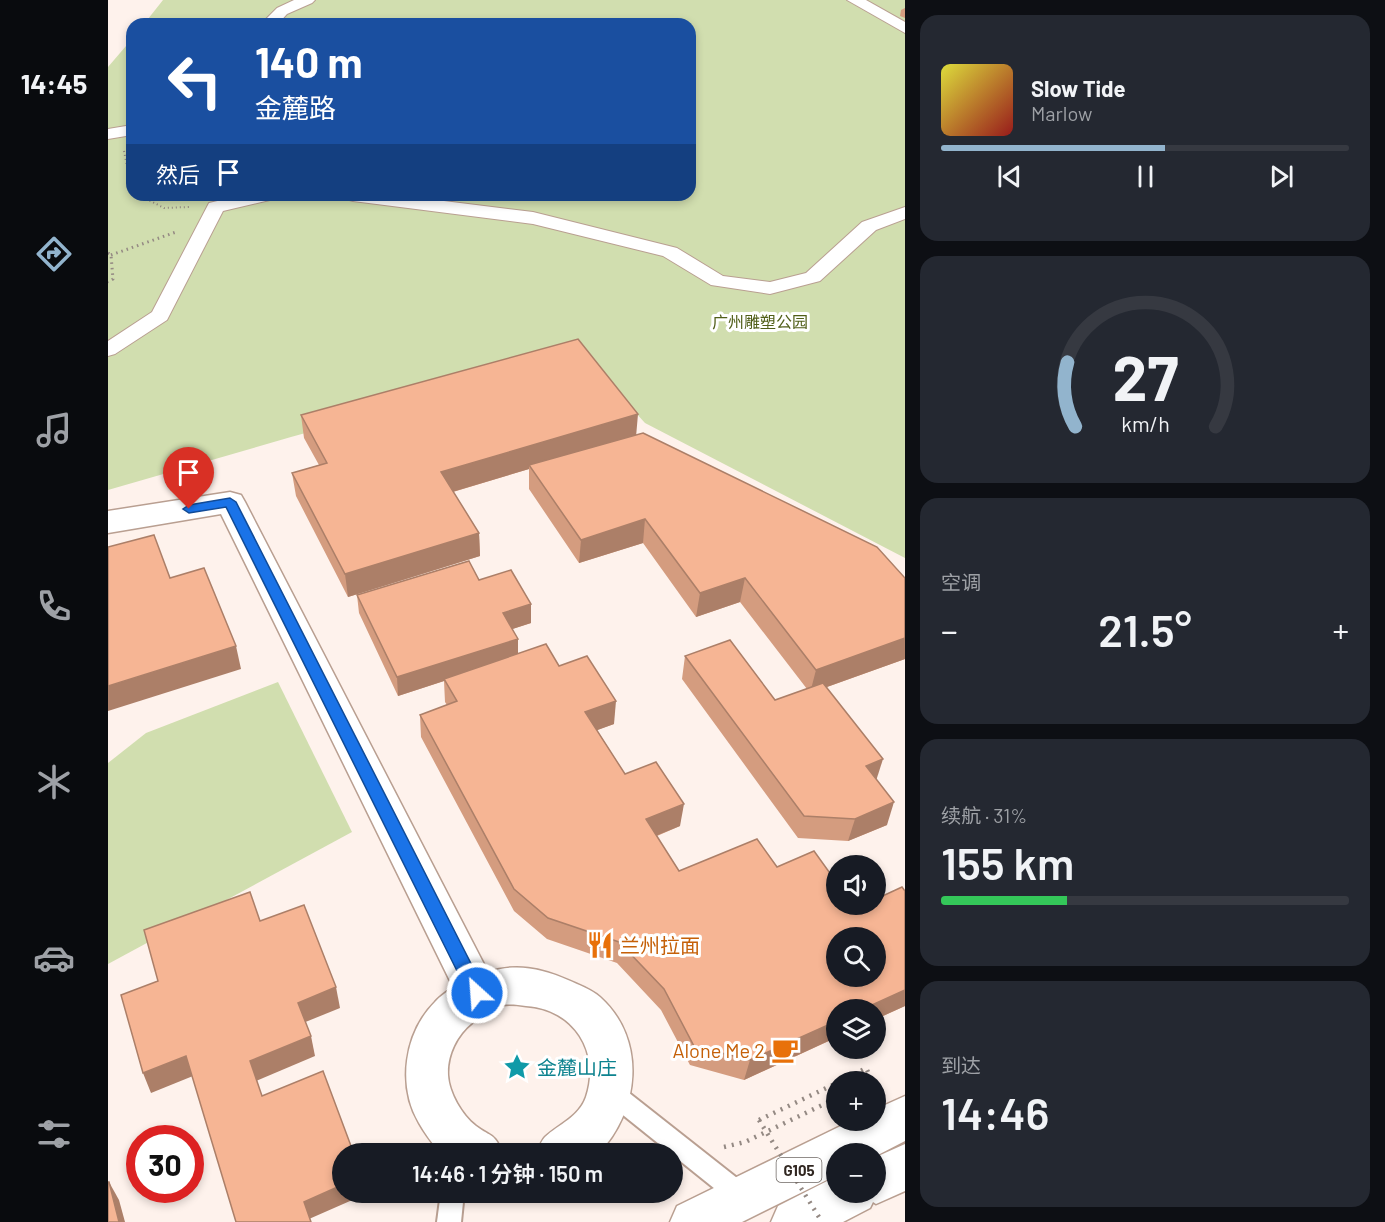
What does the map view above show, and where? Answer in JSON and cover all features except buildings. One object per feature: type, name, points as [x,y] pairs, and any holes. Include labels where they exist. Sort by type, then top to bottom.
[{"type":"main road","points":[[108,522],[230,502],[477,993]]},
{"type":"main road","points":[[461,1143],[439,1116],[428,1089],[427,1059],[436,1032],[453,1009],[477,993],[505,985],[534,985],[562,994],[586,1010],[603,1033],[612,1062],[611,1092],[599,1120],[579,1143]]},
{"type":"main road","name":"G105","points":[[693,1222],[905,1118]]},
{"type":"main road","points":[[886,1176],[905,1167]]},
{"type":"main road","name":"G105","points":[[794,1222],[832,1203]]},
{"type":"street","points":[[275,18],[282,10],[307,0]]},
{"type":"street","points":[[855,0],[905,28]]},
{"type":"street","points":[[108,350],[160,316],[214,211],[247,201]]},
{"type":"street","points":[[400,201],[533,218],[669,252],[718,281],[770,288],[813,277],[869,226],[905,213]]},
{"type":"lane","points":[[611,1092],[744,1197]]},
{"type":"lane","points":[[449,1222],[452,1203]]},
{"type":"path","points":[[120,132],[126,162]]},
{"type":"path","points":[[151,201],[164,208],[214,211]]},
{"type":"path","points":[[108,282],[113,279],[110,254],[161,239],[214,211]]},
{"type":"path","points":[[822,1222],[759,1120],[826,1088]]},
{"type":"path","points":[[692,1156],[745,1142],[826,1103]]},
{"type":"green space","name":"广州雕塑公园","points":[[163,0],[905,0],[905,558],[645,423],[584,356],[108,490],[108,67],[126,46],[126,201],[696,201],[696,18],[149,18]]},
{"type":"green space","points":[[278,682],[352,832],[108,964],[108,763],[146,733]]},
{"type":"place","name":"兰州拉面","points":[[600,945]]},
{"type":"place","name":"Alone Me 2","points":[[785,1050]]},
{"type":"place","name":"金麓山庄","points":[[517,1067]]},
{"type":"route","points":[[189,509],[230,502],[477,993]]}]
